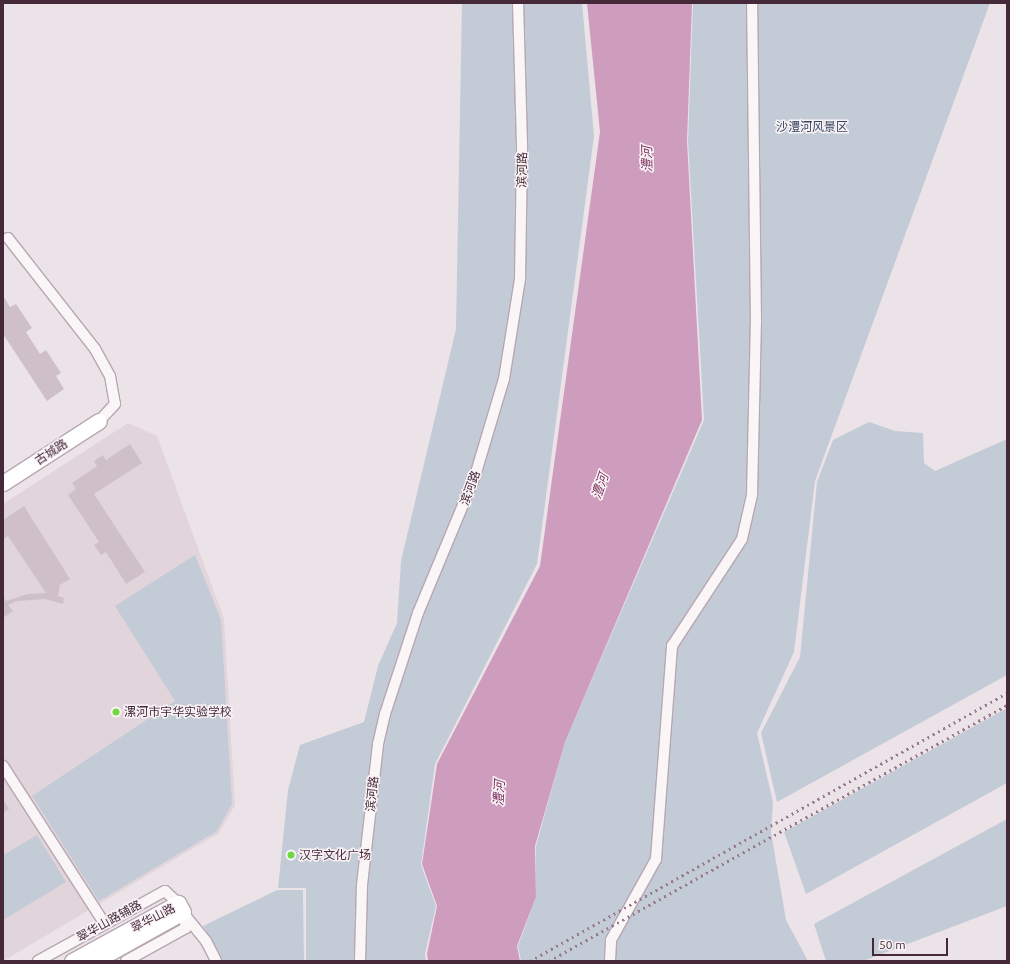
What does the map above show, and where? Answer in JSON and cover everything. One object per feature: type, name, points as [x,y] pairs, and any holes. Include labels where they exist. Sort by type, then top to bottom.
[{"type":"main road","name":"古城路","points":[[3,483],[98,421]]},
{"type":"main road","name":"翠华山路","points":[[72,961],[181,908]]},
{"type":"main road","name":"翠华山路","points":[[95,961],[181,908]]},
{"type":"street","name":"滨河路","points":[[360,961],[362,885],[378,744],[384,714],[418,613],[475,476],[504,379],[520,279],[522,145],[518,3]]},
{"type":"street","points":[[610,961],[612,940],[656,859],[672,646],[742,539],[752,495],[756,322],[752,3]]},
{"type":"street","points":[[8,238],[95,350],[110,376],[115,404],[98,421]]},
{"type":"street","points":[[3,766],[105,924]]},
{"type":"street","name":"翠华山路辅路","points":[[38,961],[165,891],[181,908]]},
{"type":"street","points":[[126,961],[186,928],[181,908]]},
{"type":"street","points":[[181,908],[206,941],[216,961]]},
{"type":"shaded area","name":"漯河市宇华实验学校","points":[[128,423],[157,436],[224,619],[235,805],[219,833],[3,961],[3,504]]},
{"type":"green space","points":[[462,3],[582,3],[594,136],[537,564],[435,764],[421,865],[436,906],[425,954],[426,961],[306,961],[306,888],[278,888],[288,790],[300,745],[364,722],[378,666],[397,623],[401,561],[456,329]]},
{"type":"green space","name":"沙澧河风景区","points":[[693,3],[990,3],[815,481],[794,652],[757,733],[773,802],[771,832],[786,920],[808,961],[521,961],[518,946],[536,897],[536,846],[565,742],[704,420],[688,141]]},
{"type":"green space","points":[[869,422],[895,431],[923,433],[924,463],[935,471],[1007,439],[1007,675],[777,802],[761,733],[800,657],[817,482],[833,440]]},
{"type":"green space","points":[[195,555],[221,620],[232,804],[217,831],[99,901],[32,796],[175,701],[115,606]]},
{"type":"green space","points":[[1007,708],[1007,783],[806,894],[784,832]]},
{"type":"green space","points":[[1007,819],[1007,906],[863,961],[826,961],[814,924]]},
{"type":"green space","points":[[37,835],[66,882],[3,920],[3,855]]},
{"type":"green space","points":[[277,890],[303,890],[304,961],[211,961],[220,955],[203,926]]},
{"type":"water","name":"澧河","points":[[587,3],[692,3],[687,141],[702,420],[565,742],[535,846],[536,897],[517,946],[520,961],[428,961],[427,954],[437,906],[422,864],[437,764],[540,566],[600,132]]},
{"type":"building","points":[[3,296],[10,307],[16,304],[32,328],[26,332],[40,354],[46,350],[61,373],[56,376],[64,389],[47,401],[3,334]]},
{"type":"building","points":[[130,444],[142,463],[94,494],[145,572],[126,584],[106,552],[101,555],[94,545],[99,542],[68,495],[76,489],[72,483],[97,466],[94,461],[103,455],[106,460]]},
{"type":"building","points":[[24,506],[70,579],[60,585],[58,596],[64,598],[63,604],[45,599],[17,601],[8,605],[13,611],[3,618],[3,596],[6,601],[28,594],[46,593],[8,536],[3,539],[3,520]]},
{"type":"building","points":[[3,799],[9,809],[3,813]]},
{"type":"railway","points":[[530,961],[1007,693]]},
{"type":"railway","points":[[549,961],[1007,705]]},
{"type":"place","name":"漯河市宇华实验学校","points":[[116,712]]},
{"type":"place","name":"汉字文化广场","points":[[291,855]]}]
